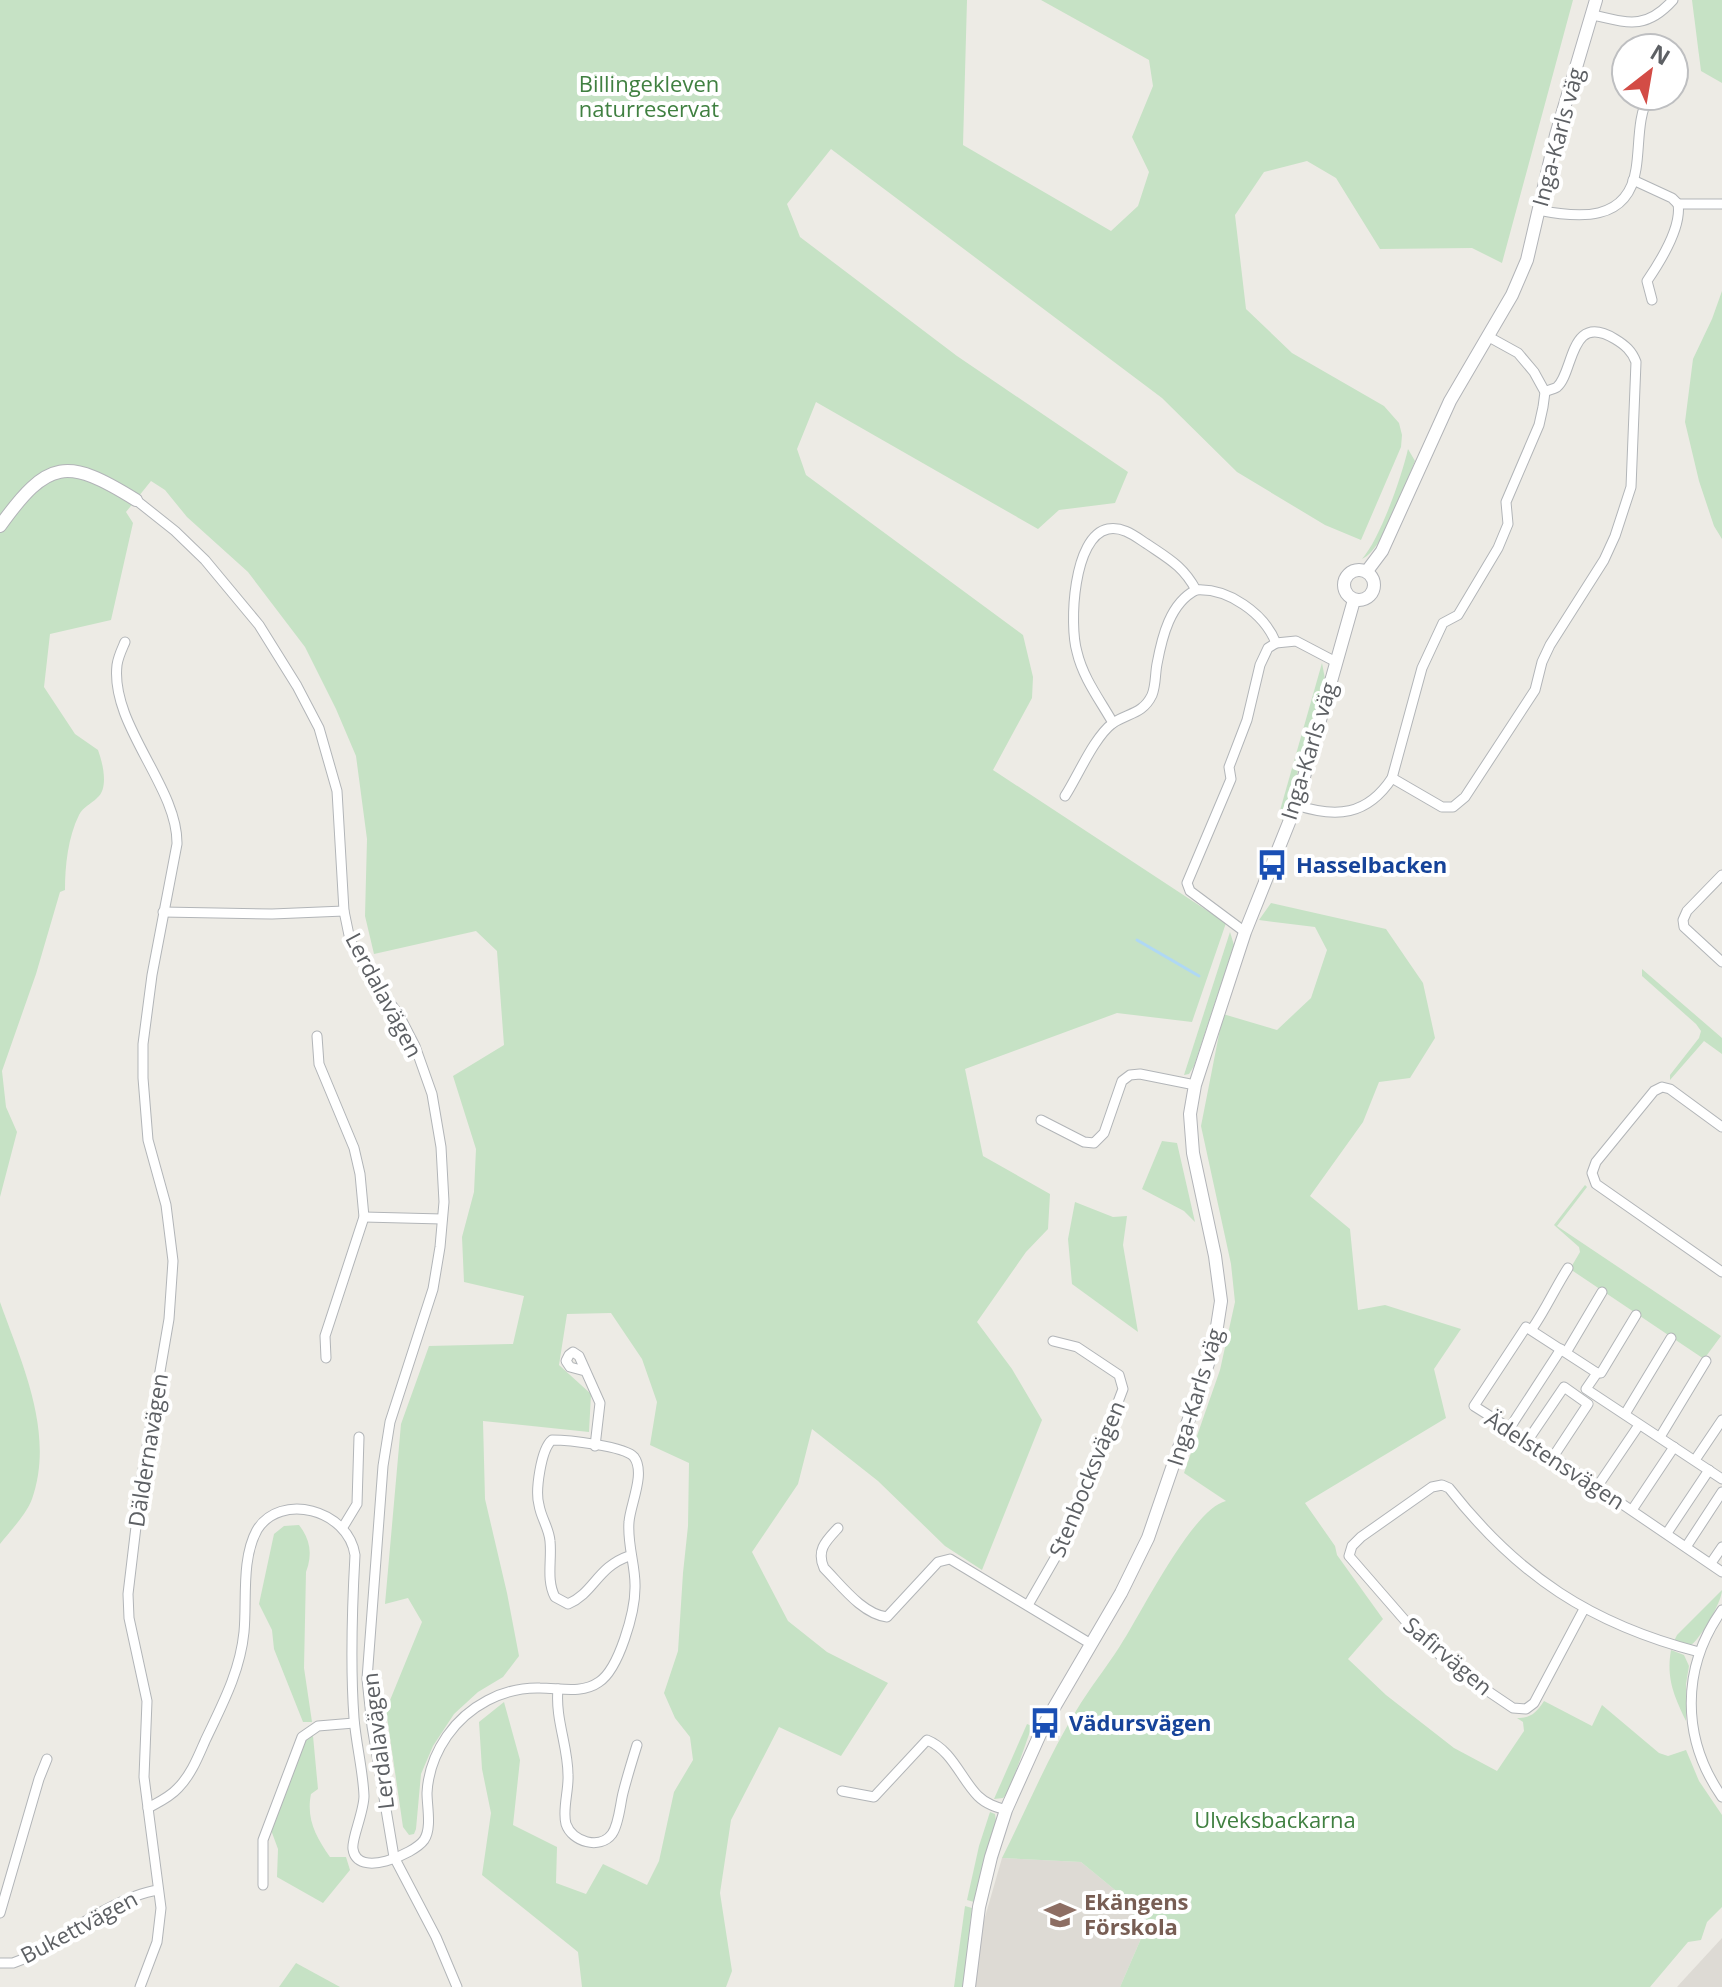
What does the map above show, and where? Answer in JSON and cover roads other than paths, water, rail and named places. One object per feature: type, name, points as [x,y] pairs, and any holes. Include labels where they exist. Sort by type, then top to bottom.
[{"type":"street","name":"Inga-Karls väg","points":[[1367,571],[1382,551],[1450,401],[1512,295],[1527,260],[1556,135],[1596,0]]},
{"type":"street","points":[[1593,15],[1630,24],[1649,21],[1673,0]]},
{"type":"street","points":[[1538,210],[1569,217],[1601,214],[1628,192],[1633,180],[1643,112]]},
{"type":"street","points":[[1633,180],[1672,198],[1678,204],[1679,212],[1665,254],[1647,281],[1652,300]]},
{"type":"street","points":[[1678,204],[1722,204]]},
{"type":"street","points":[[1392,778],[1442,807],[1453,807],[1465,797],[1535,690],[1550,645],[1604,560],[1615,536],[1631,487],[1634,464],[1637,373],[1633,354],[1610,336],[1599,332],[1586,335],[1576,343],[1557,388],[1545,392]]},
{"type":"street","points":[[1296,805],[1321,812],[1345,812],[1368,804],[1383,791],[1392,778],[1431,646],[1443,623],[1458,615],[1498,548],[1508,524],[1506,502],[1539,425],[1545,392],[1518,353],[1489,337]]},
{"type":"street","name":"Lerdalavägen","points":[[0,526],[32,486],[60,472],[94,475],[136,500],[175,531],[225,582],[251,614],[297,686],[319,728],[337,791],[344,911],[350,940],[369,974],[399,1015],[415,1046],[432,1094],[441,1147],[444,1202],[433,1289],[390,1422],[383,1466],[367,1679],[394,1857],[436,1937],[457,1987]]},
{"type":"street","points":[[1113,723],[1086,678],[1073,636],[1077,583],[1085,554],[1098,533],[1109,529],[1130,533],[1186,570],[1196,590]]},
{"type":"street","points":[[1367,571],[1375,583],[1374,590],[1362,601],[1354,600],[1345,591],[1344,582],[1349,573],[1367,571]]},
{"type":"street","points":[[1065,796],[1113,723],[1145,707],[1153,691],[1172,614],[1180,602],[1196,590],[1220,591],[1254,613],[1267,624],[1276,643]]},
{"type":"street","name":"Inga-Karls väg","points":[[969,1987],[979,1907],[1006,1810],[1040,1735],[1121,1593],[1148,1538],[1200,1388],[1219,1321],[1221,1301],[1218,1277],[1193,1153],[1190,1114],[1195,1085],[1245,932],[1296,805],[1354,600]]},
{"type":"street","points":[[1245,932],[1190,891],[1187,883],[1231,779],[1229,767],[1247,720],[1264,654],[1276,643],[1296,641],[1336,662]]},
{"type":"street","name":"Däldernavägen","points":[[125,642],[117,664],[121,695],[131,726],[169,805],[177,829],[177,844],[147,1007],[143,1078],[148,1140],[170,1228],[172,1286],[142,1476],[128,1594],[129,1618],[147,1701],[144,1777],[161,1925],[140,1987]]},
{"type":"street","points":[[1722,875],[1687,911],[1683,920],[1684,927],[1722,962]]},
{"type":"street","points":[[163,912],[272,914],[344,911]]},
{"type":"street","points":[[317,1036],[319,1064],[354,1148],[364,1217],[325,1336],[326,1358]]},
{"type":"street","points":[[1041,1120],[1084,1142],[1094,1143],[1104,1133],[1122,1081],[1130,1075],[1140,1074],[1195,1085]]},
{"type":"street","points":[[1722,1127],[1670,1089],[1662,1087],[1654,1091],[1596,1162],[1592,1173],[1596,1184],[1722,1272]]},
{"type":"street","points":[[364,1217],[442,1219]]},
{"type":"street","points":[[1568,1268],[1532,1329],[1597,1373]]},
{"type":"street","points":[[1509,1429],[1602,1292]]},
{"type":"street","points":[[1582,1393],[1597,1373],[1601,1373],[1636,1315]]},
{"type":"street","name":"Ädelstensvägen","points":[[1532,1329],[1526,1327],[1474,1406],[1722,1572]]},
{"type":"street","points":[[1625,1414],[1671,1338]]},
{"type":"street","name":"Stenbocksvägen","points":[[1028,1605],[1066,1539],[1123,1389],[1119,1375],[1077,1347],[1053,1341]]},
{"type":"street","points":[[1660,1437],[1706,1361]]},
{"type":"street","points":[[585,1371],[600,1403],[595,1446]]},
{"type":"street","points":[[1528,1440],[1564,1387],[1625,1414],[1722,1479]]},
{"type":"street","points":[[1553,1457],[1588,1404],[1582,1393]]},
{"type":"street","points":[[1695,1460],[1722,1420]]},
{"type":"street","points":[[1597,1487],[1639,1425]]},
{"type":"street","points":[[343,1527],[357,1504],[359,1437]]},
{"type":"street","points":[[148,1808],[172,1794],[190,1773],[233,1680],[244,1632],[249,1557],[258,1528],[269,1518],[281,1512],[297,1510],[328,1516],[343,1527],[353,1542],[351,1676],[364,1797],[353,1849],[356,1858],[364,1864],[394,1857],[418,1846],[425,1839],[428,1831],[427,1793],[432,1768],[447,1736],[484,1702],[500,1694],[538,1688],[586,1688],[598,1683],[613,1667],[636,1586],[629,1556],[629,1522],[637,1465],[633,1456],[623,1450],[552,1440],[544,1452],[538,1496],[550,1539],[552,1592],[563,1603],[577,1600],[613,1561],[629,1556]]},
{"type":"street","points":[[1632,1510],[1674,1447]]},
{"type":"street","points":[[1667,1533],[1709,1470]]},
{"type":"street","name":"Safirvägen","points":[[1442,1485],[1449,1488],[1497,1545],[1526,1570],[1584,1609],[1534,1703],[1526,1709],[1513,1708],[1422,1640],[1349,1556],[1352,1546],[1361,1537],[1432,1487],[1442,1485]]},
{"type":"street","points":[[1686,1547],[1722,1492]]},
{"type":"street","points":[[838,1528],[825,1542],[820,1560],[824,1568],[876,1616],[887,1617],[895,1611],[930,1570],[944,1559],[956,1562],[1091,1644]]},
{"type":"street","points":[[1711,1563],[1722,1547]]},
{"type":"street","points":[[1584,1609],[1651,1638],[1699,1652]]},
{"type":"street","points":[[1722,1610],[1699,1652],[1691,1707],[1699,1757],[1722,1797]]},
{"type":"street","points":[[558,1689],[558,1715],[566,1744],[568,1772],[566,1826],[578,1838],[601,1842],[614,1832],[637,1745]]},
{"type":"street","points":[[263,1885],[263,1840],[302,1737],[318,1726],[354,1723]]},
{"type":"street","points":[[842,1791],[874,1797],[927,1740],[955,1763],[977,1795],[990,1805],[1006,1810]]},
{"type":"street","points":[[0,1913],[47,1759]]},
{"type":"street","name":"Bukettvägen","points":[[0,1963],[13,1963],[26,1958],[125,1900],[158,1890]]},
{"type":"waterway","points":[[1137,940],[1199,976]]},
{"type":"place","name":"Hasselbacken","points":[[1272,865]]},
{"type":"place","name":"Vädursvägen","points":[[1045,1723]]},
{"type":"place","name":"Ekängens Förskola","points":[[1060,1915]]},
{"type":"park label","name":"Billingekleven naturreservat","points":[[649,96]]},
{"type":"park label","name":"Ulveksbackarna","points":[[1275,1820]]}]
